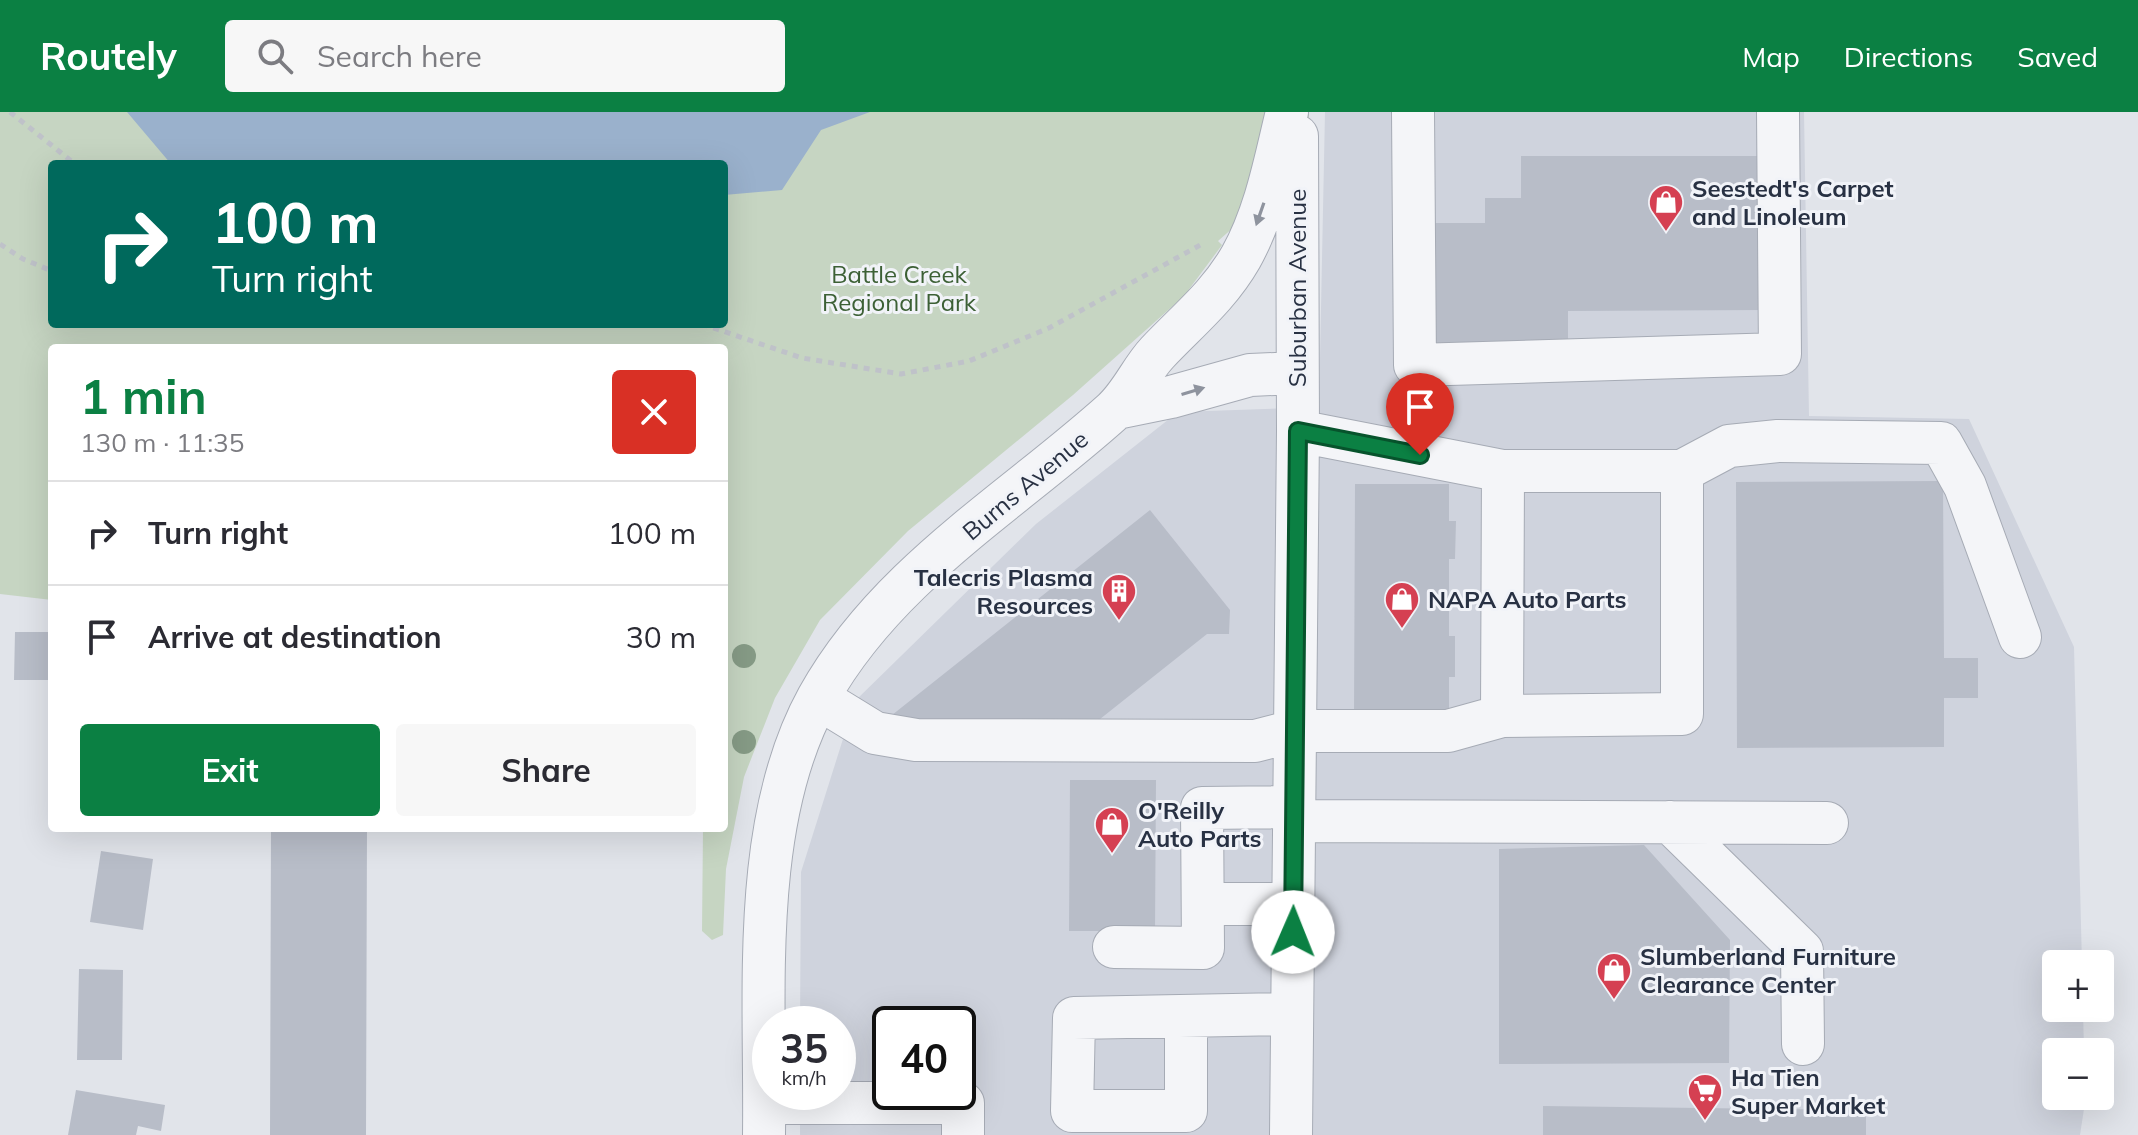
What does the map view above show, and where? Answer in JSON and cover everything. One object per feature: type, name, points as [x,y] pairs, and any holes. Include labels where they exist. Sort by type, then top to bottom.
[{"type":"street","name":"Burns Avenue","points":[[764,1119],[766,911],[770,854],[789,769],[818,698],[878,611],[1117,408],[1156,354],[1222,287],[1240,259],[1260,217],[1287,112]]},
{"type":"street","name":"Suburban Avenue","points":[[1291,1135],[1298,431],[1297,112]]},
{"type":"street","points":[[1413,112],[1415,365],[1780,354],[1778,112]]},
{"type":"street","name":"Burns Avenue","points":[[1117,408],[1250,375],[1297,373]]},
{"type":"street","points":[[1298,431],[1503,471],[1682,471],[1729,446],[1778,441],[1941,443],[1965,486],[2020,637]]},
{"type":"street","points":[[1502,716],[1503,471]]},
{"type":"street","points":[[818,698],[875,733],[916,740],[1255,741],[1294,731],[1448,731],[1502,716],[1682,714],[1682,471]]},
{"type":"street","points":[[1114,947],[1203,948],[1202,808],[1293,814],[1827,823]]},
{"type":"street","points":[[1670,822],[1802,951],[1803,1044]]},
{"type":"street","points":[[1203,904],[1293,904]]},
{"type":"street","points":[[1186,1018],[1292,1014]]},
{"type":"street","points":[[764,1119],[963,1103],[963,1135]]},
{"type":"path","points":[[10,112],[70,160]]},
{"type":"path","points":[[714,328],[802,358],[901,374],[969,361],[1049,328],[1217,236]]},
{"type":"path","points":[[0,244],[23,259],[48,269]]},
{"type":"shaded area","points":[[1325,112],[1804,112],[1809,416],[1969,419],[2074,647],[2082,950],[2042,950],[2042,1022],[2083,1022],[2084,1038],[2042,1038],[2042,1110],[2084,1110],[2080,1135],[800,1135],[800,1110],[856,1110],[856,1006],[800,1006],[801,872],[855,701],[1036,524],[1178,412],[1319,407]]},
{"type":"green space","name":"Battle Creek Regional Park","points":[[0,112],[1309,112],[1309,161],[1218,241],[1222,245],[1184,296],[1073,395],[908,531],[820,620],[775,698],[744,777],[726,869],[723,935],[712,940],[702,931],[703,832],[728,832],[728,344],[48,344],[48,600],[0,594]]},
{"type":"water","points":[[127,112],[870,112],[821,130],[782,190],[728,195],[728,160],[168,160]]},
{"type":"building","points":[[1521,156],[1763,156],[1764,310],[1568,311],[1568,348],[1428,354],[1428,223],[1485,223],[1485,198],[1521,198]]},
{"type":"building","points":[[1943,481],[1944,658],[1978,658],[1978,698],[1944,698],[1944,747],[1737,748],[1736,482]]},
{"type":"building","points":[[1355,484],[1449,484],[1449,521],[1456,521],[1455,559],[1449,559],[1449,636],[1455,636],[1455,677],[1449,677],[1449,719],[1354,719]]},
{"type":"building","name":"Talecris Plasma Resources","points":[[1150,510],[1230,610],[1229,634],[1207,634],[1090,727],[887,719]]},
{"type":"building","points":[[15,632],[48,632],[48,680],[14,680]]},
{"type":"building","name":"O'Reilly Auto Parts","points":[[1070,780],[1156,780],[1155,931],[1069,931]]},
{"type":"building","points":[[271,832],[367,832],[366,1135],[270,1135]]},
{"type":"building","name":"Slumberland Furniture Clearance Center","points":[[1644,845],[1730,940],[1729,1063],[1499,1064],[1499,849]]},
{"type":"building","points":[[101,851],[153,859],[143,930],[90,922]]},
{"type":"building","points":[[79,969],[123,970],[122,1060],[77,1060]]},
{"type":"building","points":[[76,1090],[165,1105],[161,1131],[138,1126],[136,1135],[68,1135]]},
{"type":"building","name":"Ha Tien Super Market","points":[[1543,1106],[1866,1110],[1866,1135],[1543,1135]]},
{"type":"place","name":"Seestedt's Carpet and Linoleum","points":[[1666,233]]},
{"type":"place","name":"Talecris Plasma Resources","points":[[1119,622]]},
{"type":"place","name":"NAPA Auto Parts","points":[[1402,630]]},
{"type":"place","name":"O'Reilly Auto Parts","points":[[1112,855]]},
{"type":"place","name":"Slumberland Furniture Clearance Center","points":[[1614,1001]]},
{"type":"place","name":"Ha Tien Super Market","points":[[1705,1122]]},
{"type":"route","points":[[1293,932],[1298,431],[1420,455]]}]
